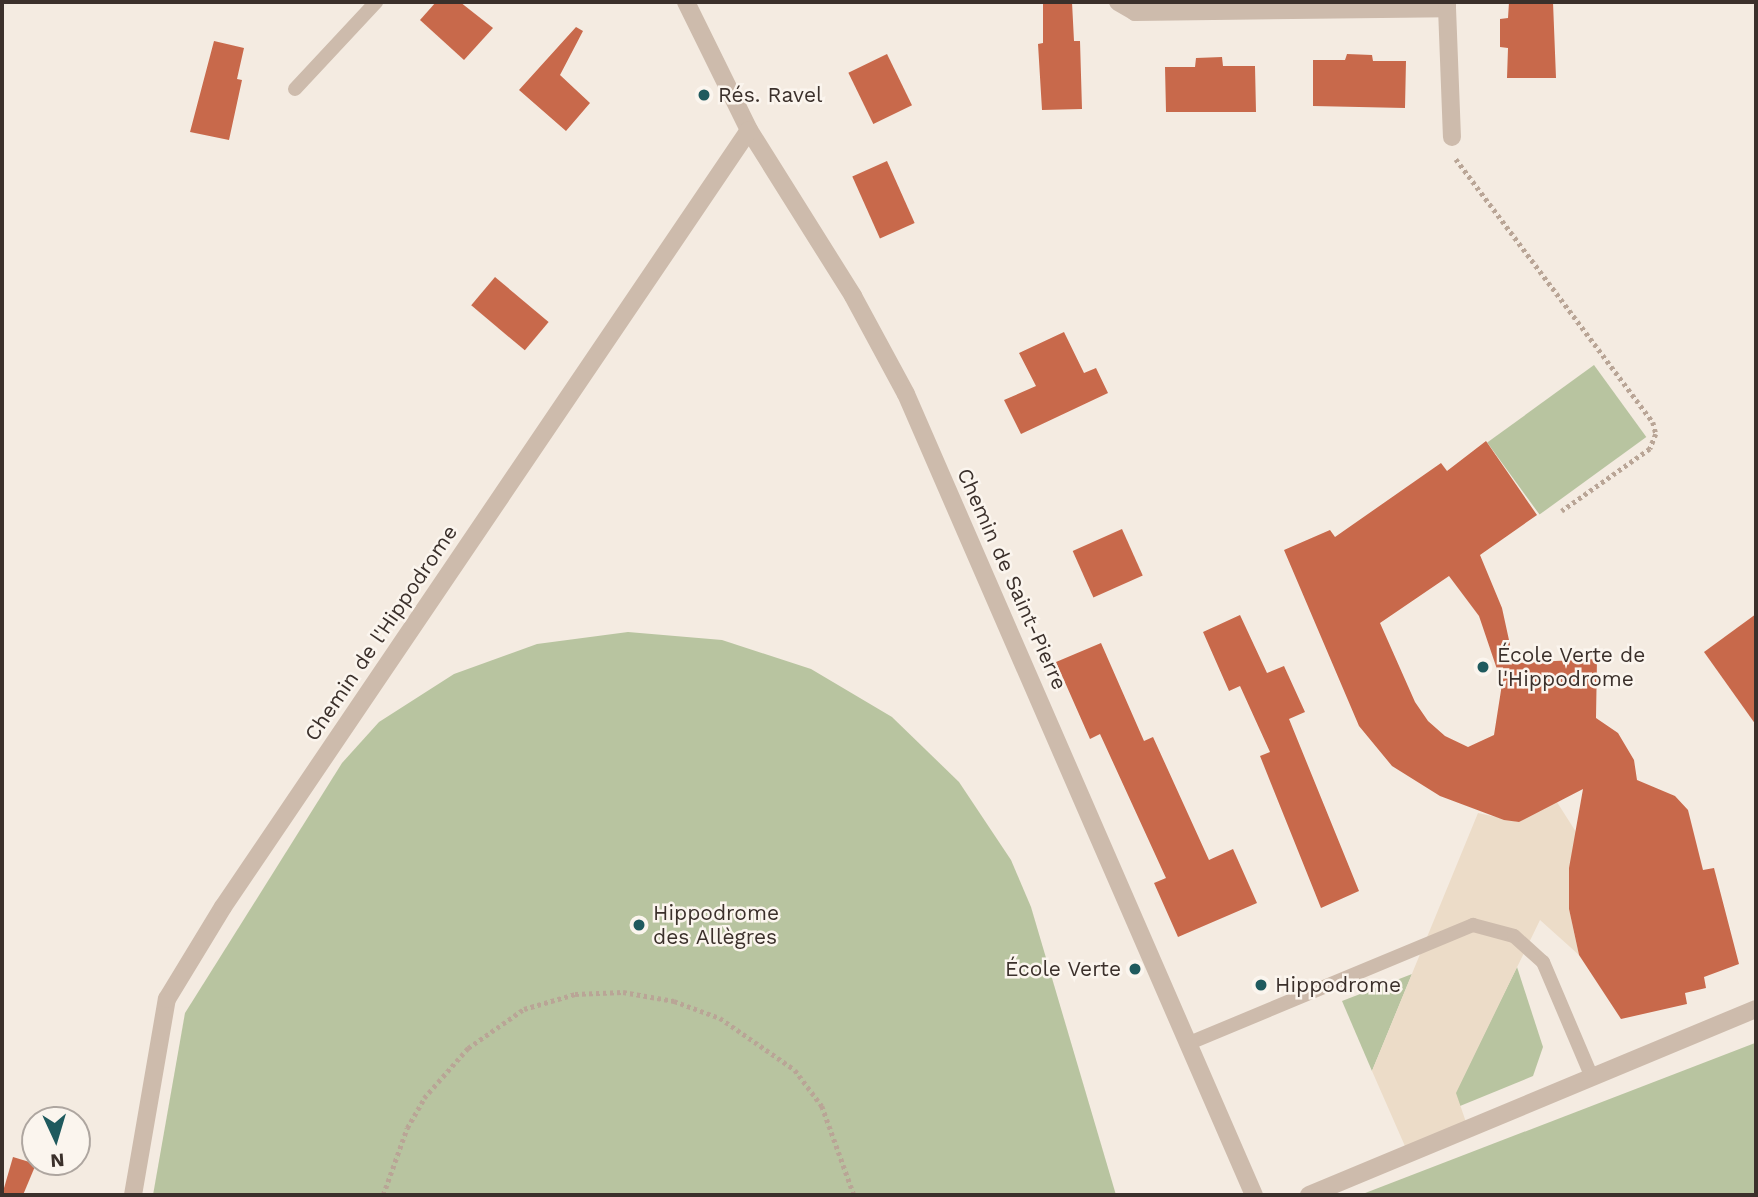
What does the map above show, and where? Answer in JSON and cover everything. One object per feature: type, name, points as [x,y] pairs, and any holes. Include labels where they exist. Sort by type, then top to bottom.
[{"type":"street","name":"Chemin de Saint-Pierre","points":[[686,2],[749,130],[853,296],[906,394],[1254,1195]]},
{"type":"street","points":[[1118,2],[1135,12],[1447,5],[1452,137]]},
{"type":"street","name":"Chemin de l'Hippodrome","points":[[133,1195],[167,999],[222,907],[749,130]]},
{"type":"street","points":[[1309,1195],[1591,1075],[1756,1009]]},
{"type":"lane","points":[[295,89],[376,2]]},
{"type":"lane","points":[[1187,1044],[1472,925],[1514,936],[1544,962],[1591,1075]]},
{"type":"path","points":[[1452,137],[1457,161],[1653,422],[1656,434],[1650,449],[1562,511]]},
{"type":"path","points":[[383,1195],[407,1128],[424,1098],[468,1048],[524,1009],[575,994],[623,992],[674,1001],[720,1018],[795,1070],[822,1106],[854,1195]]},
{"type":"green space","points":[[1594,365],[1646,437],[1540,515],[1487,443]]},
{"type":"green space","name":"Hippodrome des Allègres","points":[[628,632],[722,640],[811,669],[892,717],[959,782],[1011,860],[1031,907],[1116,1195],[153,1195],[185,1013],[342,763],[379,722],[454,674],[537,644]]},
{"type":"green space","points":[[1517,967],[1543,1047],[1533,1076],[1460,1106],[1455,1093]]},
{"type":"green space","points":[[1412,974],[1372,1071],[1342,1001]]},
{"type":"green space","points":[[1755,1043],[1756,1195],[1360,1195]]},
{"type":"shaded area","points":[[1555,799],[1576,832],[1569,909],[1579,955],[1540,920],[1456,1093],[1468,1128],[1408,1153],[1372,1071],[1478,813],[1519,822]]},
{"type":"building","points":[[436,2],[460,2],[493,28],[464,60],[420,20]]},
{"type":"building","points":[[1043,2],[1072,2],[1074,41],[1080,41],[1082,109],[1042,110],[1038,44],[1043,43]]},
{"type":"building","points":[[1509,2],[1553,2],[1556,78],[1507,78],[1508,48],[1500,47],[1500,19],[1508,18]]},
{"type":"building","points":[[576,27],[583,31],[560,75],[590,103],[566,131],[519,90]]},
{"type":"building","points":[[214,41],[244,48],[237,79],[242,80],[229,140],[190,132]]},
{"type":"building","points":[[887,54],[912,105],[873,124],[848,73]]},
{"type":"building","points":[[1347,54],[1372,55],[1373,61],[1406,61],[1405,108],[1313,106],[1313,60],[1345,60]]},
{"type":"building","points":[[1222,57],[1223,66],[1255,66],[1256,112],[1166,112],[1165,67],[1195,67],[1196,58]]},
{"type":"building","points":[[887,161],[915,223],[880,239],[852,176]]},
{"type":"building","points":[[495,277],[549,322],[525,350],[471,305]]},
{"type":"building","points":[[1064,332],[1084,373],[1096,368],[1108,393],[1021,434],[1004,400],[1036,386],[1019,353]]},
{"type":"building","points":[[1486,441],[1537,515],[1480,555],[1502,608],[1514,663],[1597,659],[1596,718],[1618,733],[1634,760],[1637,780],[1675,796],[1688,810],[1703,870],[1714,868],[1739,964],[1704,977],[1706,988],[1685,993],[1687,1004],[1621,1019],[1579,955],[1569,909],[1569,868],[1583,789],[1519,822],[1504,820],[1440,796],[1392,766],[1359,726],[1284,550],[1330,530],[1335,537],[1441,463],[1447,471]],"holes":[[[1449,576],[1479,616],[1502,684],[1494,735],[1468,747],[1445,736],[1428,721],[1415,702],[1380,623]]]},
{"type":"building","points":[[1122,529],[1143,576],[1093,598],[1073,551]]},
{"type":"building","points":[[1756,614],[1756,725],[1704,652]]},
{"type":"building","points":[[1240,615],[1267,673],[1284,666],[1305,712],[1289,719],[1359,891],[1321,908],[1260,756],[1270,752],[1240,686],[1229,691],[1203,632]]},
{"type":"building","points":[[1101,643],[1144,741],[1153,737],[1209,860],[1233,849],[1257,903],[1178,937],[1154,883],[1166,878],[1100,734],[1090,739],[1056,662]]},
{"type":"building","points":[[13,1157],[21,1159],[21,1176],[31,1176],[23,1195],[2,1195]]},
{"type":"place","name":"Rés. Ravel","points":[[704,95]]},
{"type":"place","name":"École Verte de l'Hippodrome","points":[[1483,667]]},
{"type":"place","name":"Hippodrome des Allègres","points":[[639,925]]},
{"type":"place","name":"École Verte","points":[[1135,969]]},
{"type":"place","name":"Hippodrome","points":[[1261,985]]}]
